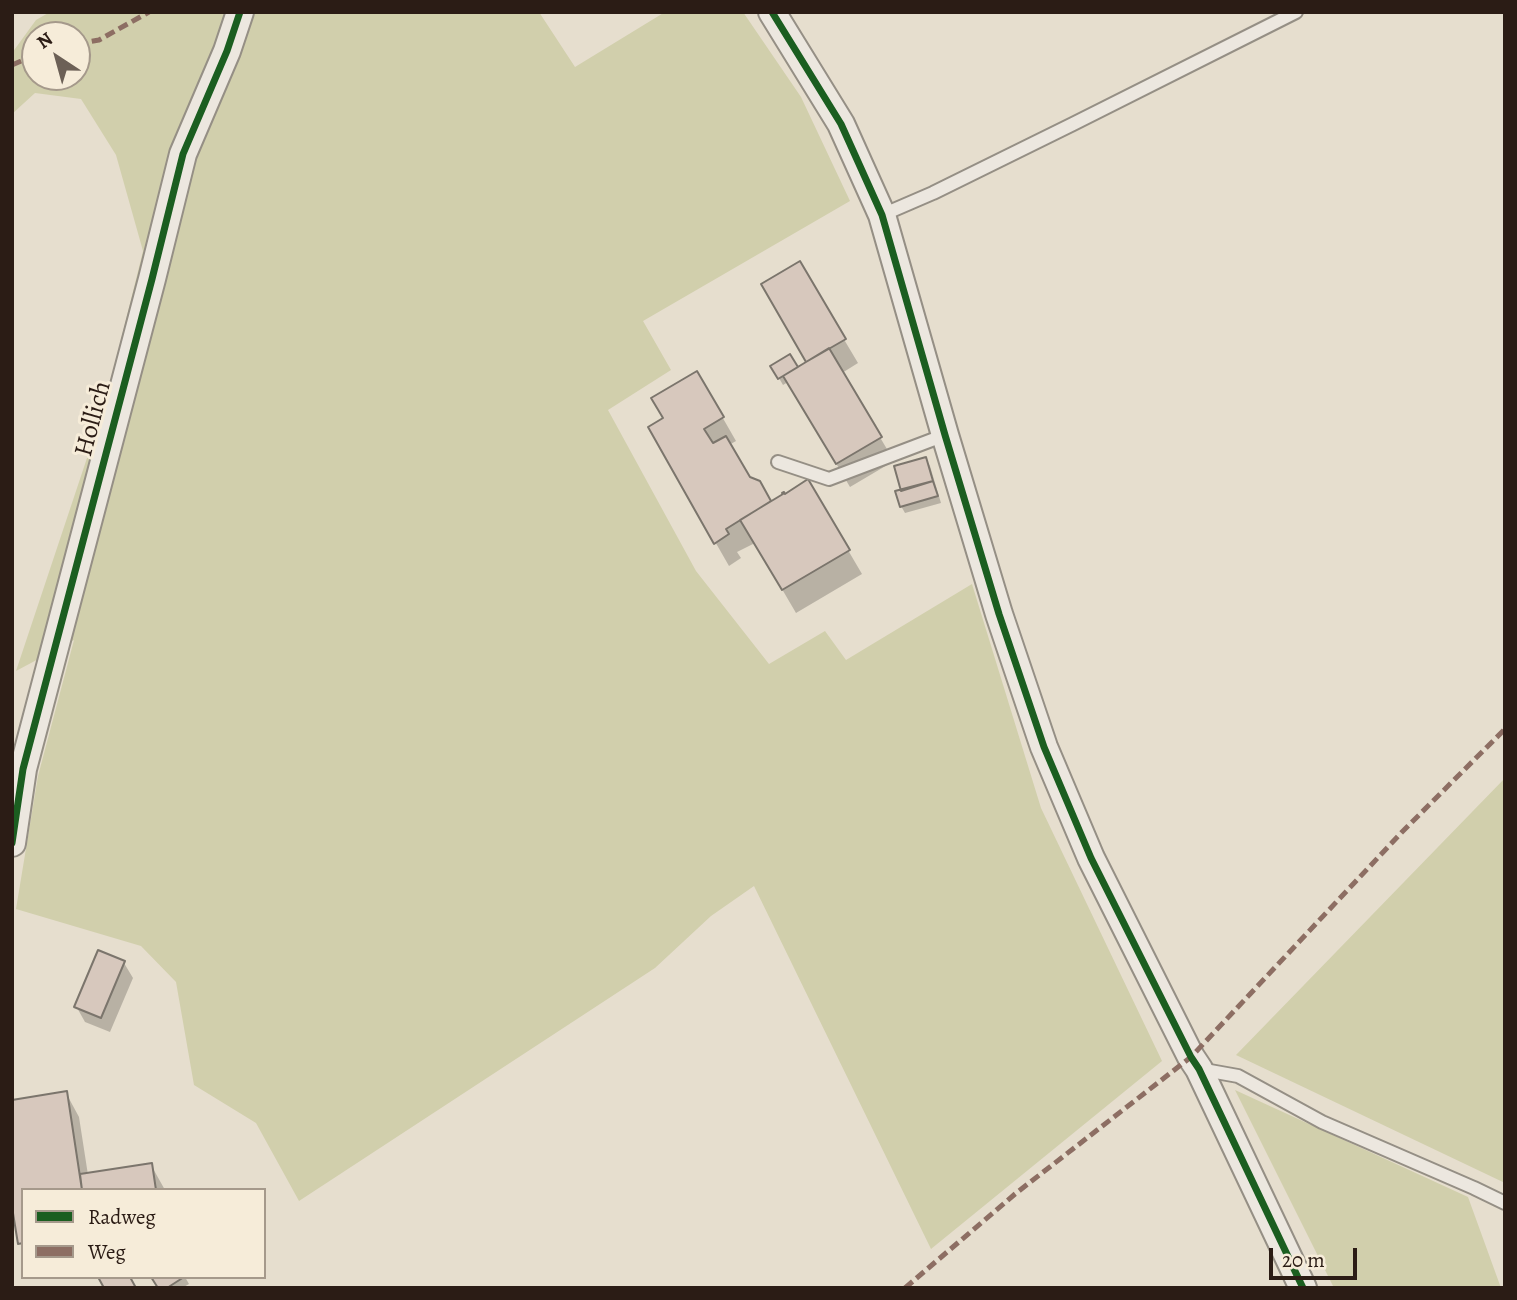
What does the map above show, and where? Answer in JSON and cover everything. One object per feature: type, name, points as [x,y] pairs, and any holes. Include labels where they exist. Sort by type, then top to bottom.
[{"type":"street","name":"Hollich","points":[[12,843],[23,769],[183,154],[227,51],[240,12]]},
{"type":"street","points":[[772,12],[841,124],[882,215],[999,614],[1044,747],[1091,858],[1199,1069],[1303,1288]]},
{"type":"lane","points":[[882,215],[1062,130],[1296,12]]},
{"type":"lane","points":[[778,462],[829,479],[945,435]]},
{"type":"lane","points":[[1199,1069],[1238,1076],[1322,1122],[1505,1203]]},
{"type":"shaded area","points":[[50,12],[539,12],[575,67],[665,12],[743,12],[801,97],[850,201],[643,321],[671,370],[608,410],[696,571],[769,664],[825,631],[846,660],[972,584],[1041,808],[1162,1061],[931,1249],[754,886],[711,916],[655,968],[299,1201],[256,1123],[194,1085],[176,982],[141,946],[16,909],[38,776],[74,640],[16,671],[105,404],[143,251],[116,155],[81,99],[35,93],[12,114],[12,53],[21,41],[21,91],[91,91],[91,21],[35,21]]},
{"type":"shaded area","points":[[1505,778],[1505,1183],[1236,1055]]},
{"type":"shaded area","points":[[1235,1090],[1468,1197],[1501,1288],[1334,1288]]},
{"type":"building","points":[[800,261],[846,339],[806,362],[761,284]]},
{"type":"building","points":[[829,348],[882,437],[836,464],[783,376]]},
{"type":"building","points":[[790,354],[798,367],[778,379],[770,366]]},
{"type":"building","points":[[697,371],[724,417],[704,429],[713,443],[726,436],[750,477],[760,481],[771,501],[726,529],[729,534],[714,544],[648,427],[663,418],[651,398]]},
{"type":"building","points":[[926,457],[933,481],[901,491],[894,466]]},
{"type":"building","points":[[808,479],[850,550],[782,590],[740,520]]},
{"type":"building","points":[[933,481],[938,496],[900,507],[895,491]]},
{"type":"building","points":[[98,950],[125,961],[101,1018],[74,1007]]},
{"type":"building","points":[[67,1091],[82,1188],[21,1188],[21,1243],[18,1244],[12,1207],[12,1100]]},
{"type":"building","points":[[152,1163],[156,1188],[82,1188],[80,1174]]},
{"type":"building","points":[[99,1279],[131,1279],[136,1288],[104,1288]]},
{"type":"building","points":[[152,1279],[181,1279],[167,1288],[158,1288]]},
{"type":"marked path","points":[[91,41],[99,40],[149,12]]},
{"type":"marked path","points":[[12,65],[21,61]]},
{"type":"marked path","points":[[905,1288],[1015,1194],[1191,1057],[1402,832],[1505,729]]},
{"type":"cycle path","points":[[12,843],[23,769],[183,154],[227,51],[240,12]]},
{"type":"cycle path","points":[[772,12],[841,124],[882,215],[999,614],[1044,747],[1091,858],[1199,1069],[1303,1288]]}]
